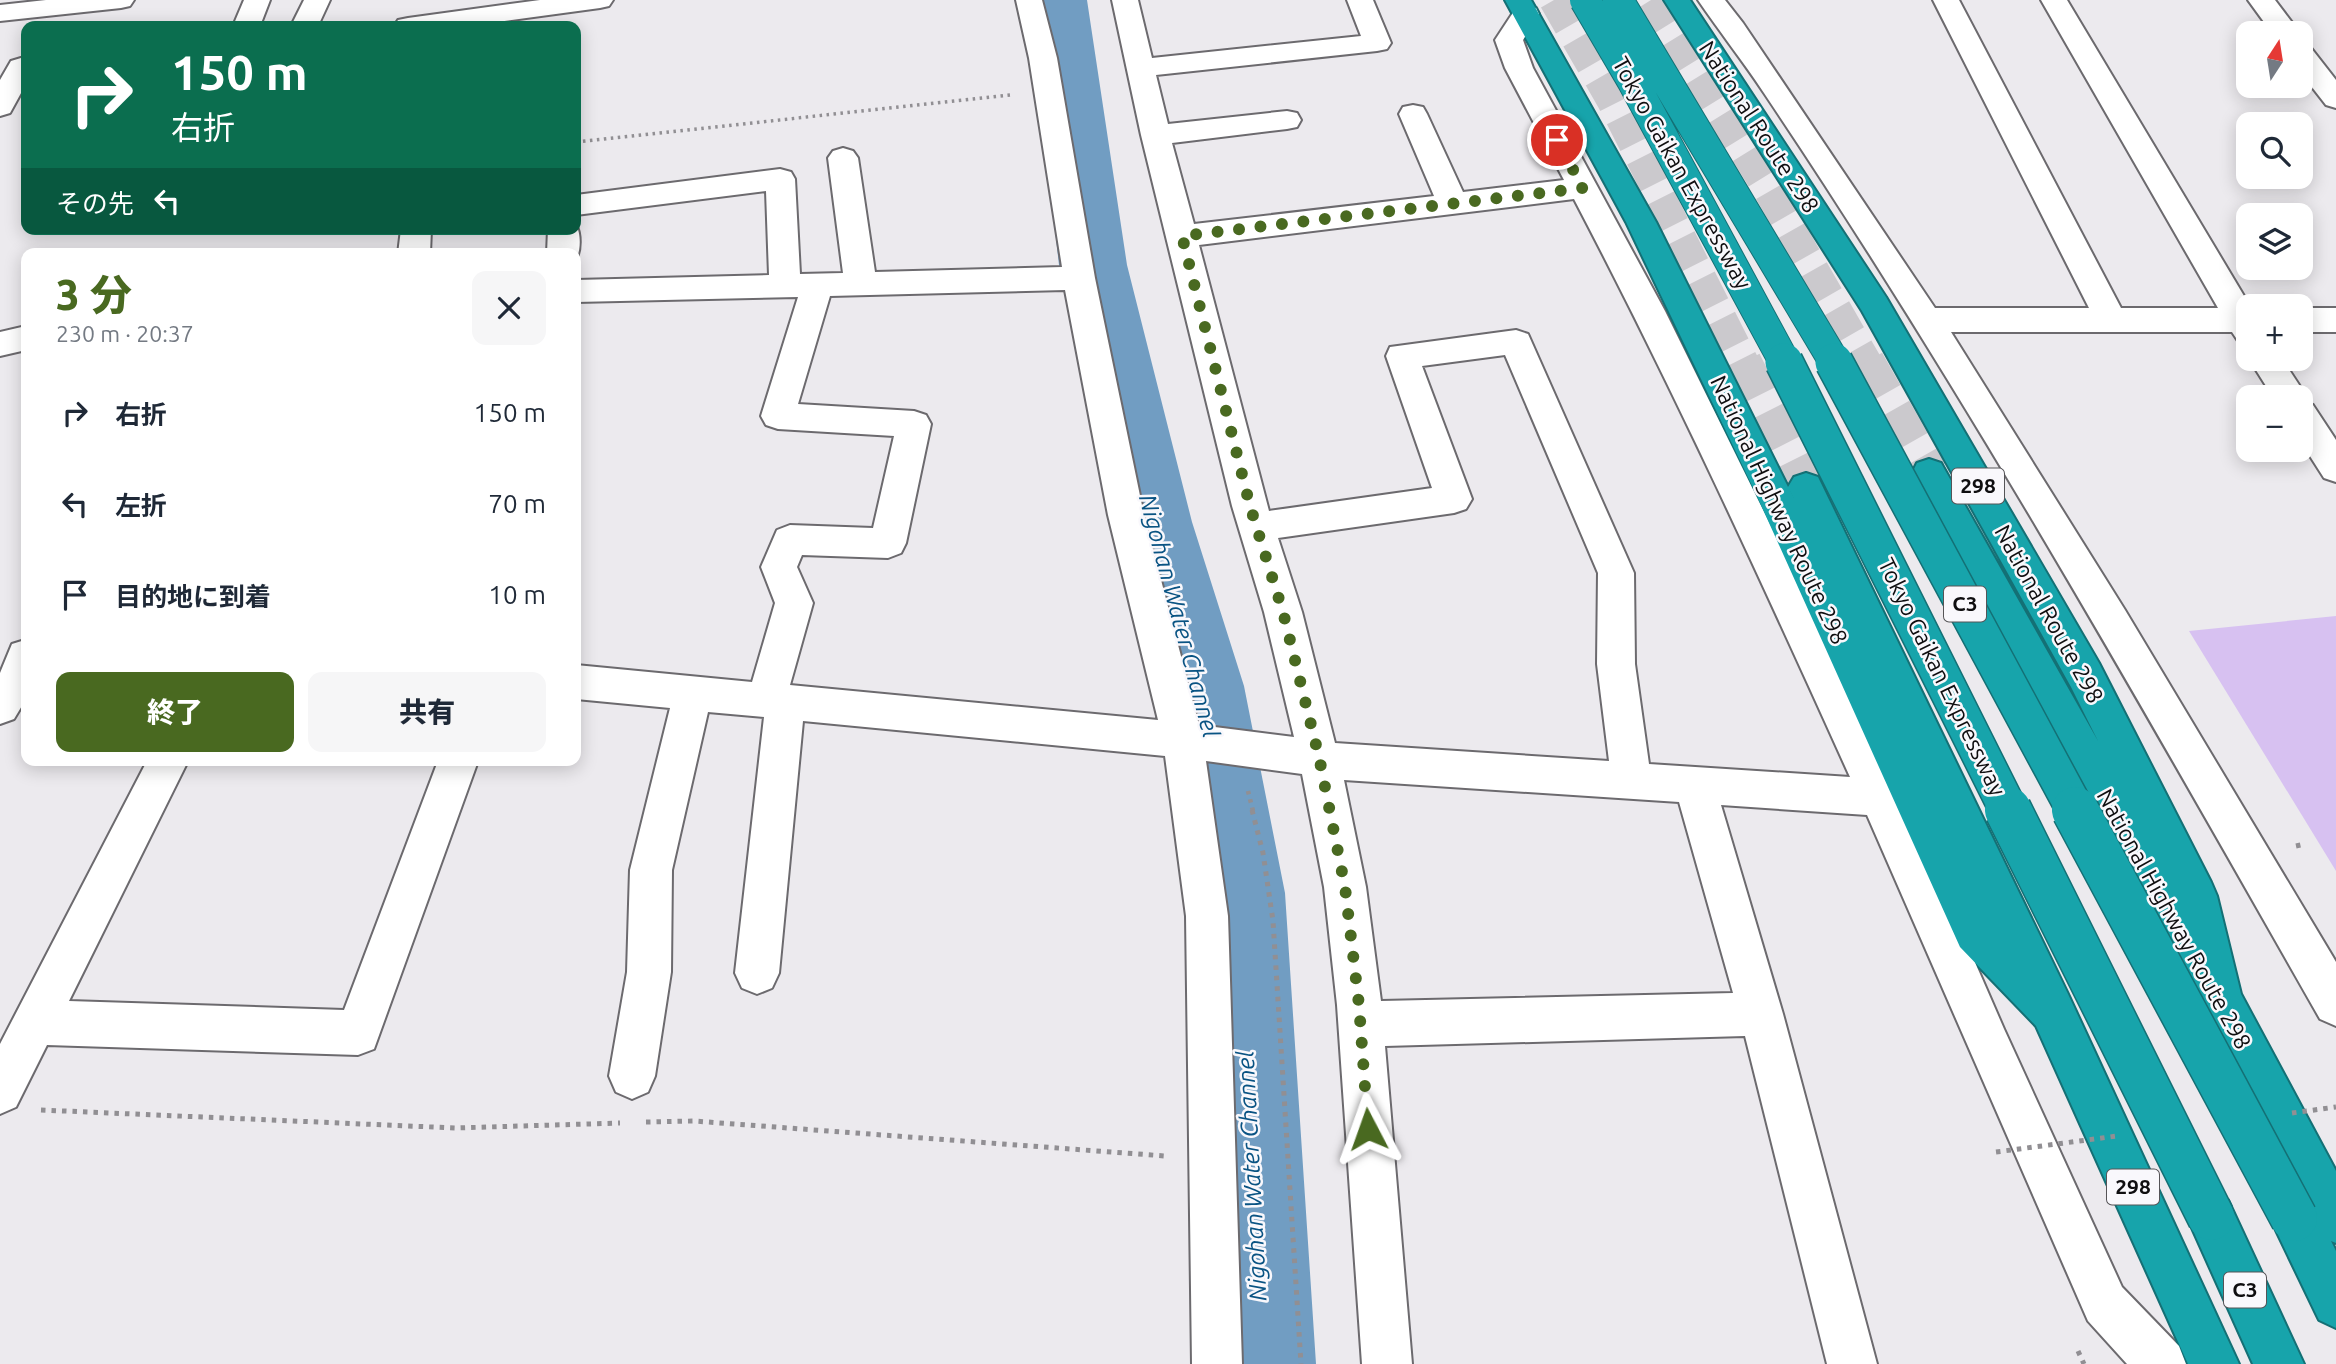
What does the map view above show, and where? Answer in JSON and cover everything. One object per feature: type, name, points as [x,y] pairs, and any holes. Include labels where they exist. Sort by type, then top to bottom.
[{"type":"highway","name":"Tokyo Gaikan Expressway","points":[[1585,0],[1633,82],[1795,382],[2211,1217],[2279,1364]]},
{"type":"highway","name":"Tokyo Gaikan Expressway","points":[[1618,0],[1846,382],[2287,1205],[2336,1303]]},
{"type":"highway","name":"National Route 298","points":[[1677,0],[1875,305],[2085,675],[2196,896],[2220,1000]]},
{"type":"highway","name":"National Highway Route 298","points":[[1522,7],[1640,222],[1774,494],[1975,932],[2052,1010]]},
{"type":"highway","name":"National Highway Route 298","points":[[1929,473],[2220,1000],[2336,1219]]},
{"type":"highway","name":"National Highway Route 298","points":[[1806,487],[2052,1010],[2214,1364]]},
{"type":"street","points":[[0,13],[121,0]]},
{"type":"street","points":[[249,21],[257,0]]},
{"type":"street","points":[[307,21],[317,0]]},
{"type":"street","points":[[437,16],[600,0]]},
{"type":"street","points":[[1029,0],[1049,91],[1079,278],[1126,515],[1183,740],[1207,916],[1217,1364]]},
{"type":"street","points":[[1125,0],[1156,135],[1256,527],[1283,612],[1319,757],[1345,887],[1360,1024],[1387,1364]]},
{"type":"street","points":[[1140,68],[1377,43],[1360,0]]},
{"type":"street","points":[[1711,0],[1927,320],[2120,635],[2336,1004]]},
{"type":"street","points":[[1947,0],[2110,319]]},
{"type":"street","points":[[2054,0],[2236,308]]},
{"type":"street","points":[[2261,0],[2277,21]]},
{"type":"street","points":[[1522,7],[1509,40],[1519,68],[1649,311],[1790,603],[2105,1304],[2161,1364]]},
{"type":"street","points":[[0,107],[16,68]]},
{"type":"street","points":[[2314,71],[2336,99]]},
{"type":"street","points":[[1413,114],[1453,204]]},
{"type":"street","points":[[1156,135],[1287,120]]},
{"type":"street","points":[[843,158],[860,265],[858,284]]},
{"type":"street","points":[[581,204],[780,179],[801,285],[778,416],[914,424],[888,543],[790,540],[779,566],[794,603],[776,702],[757,973]]},
{"type":"street","points":[[1182,236],[1583,188]]},
{"type":"street","points":[[581,291],[1079,278]]},
{"type":"street","points":[[1927,320],[2110,319],[2236,325]]},
{"type":"street","points":[[2313,320],[2336,320]]},
{"type":"street","points":[[0,344],[21,339]]},
{"type":"street","points":[[1256,527],[1454,499],[1402,356],[1516,342],[1616,573],[1616,664],[1630,781]]},
{"type":"street","points":[[2313,433],[2336,468]]},
{"type":"street","points":[[0,657],[21,656]]},
{"type":"street","points":[[0,707],[21,669]]},
{"type":"street","points":[[581,683],[1183,740],[1280,751],[1352,763],[1879,797]]},
{"type":"street","points":[[632,1076],[649,972],[651,870],[693,694]]},
{"type":"street","points":[[17,1100],[34,1021],[165,766]]},
{"type":"street","points":[[34,1021],[358,1033],[456,766]]},
{"type":"street","points":[[1695,786],[1761,1014],[1853,1364]]},
{"type":"street","points":[[1360,1024],[1761,1014]]},
{"type":"path","points":[[581,141],[1049,91]]},
{"type":"path","points":[[1246,781],[1273,921],[1301,1364]]},
{"type":"path","points":[[17,1100],[455,1128],[628,1123]]},
{"type":"path","points":[[641,1122],[694,1121],[1211,1160]]},
{"type":"shaded area","points":[[2336,616],[2336,871],[2189,631]]},
{"type":"waterway","name":"Nigohan Water Channel","points":[[1058,0],[1093,265],[1153,522],[1202,686],[1239,893],[1261,1364]]},
{"type":"tunnel","points":[[1554,0],[1612,101],[1744,363]]},
{"type":"tunnel","points":[[1651,0],[1766,186],[1867,363]]},
{"type":"tunnel","points":[[1743,362],[1806,487]]},
{"type":"tunnel","points":[[1866,362],[1929,473]]},
{"type":"route","points":[[1368,1129],[1359,1005],[1345,887],[1319,757],[1283,612],[1250,506],[1182,236],[1583,188],[1557,140]]}]
